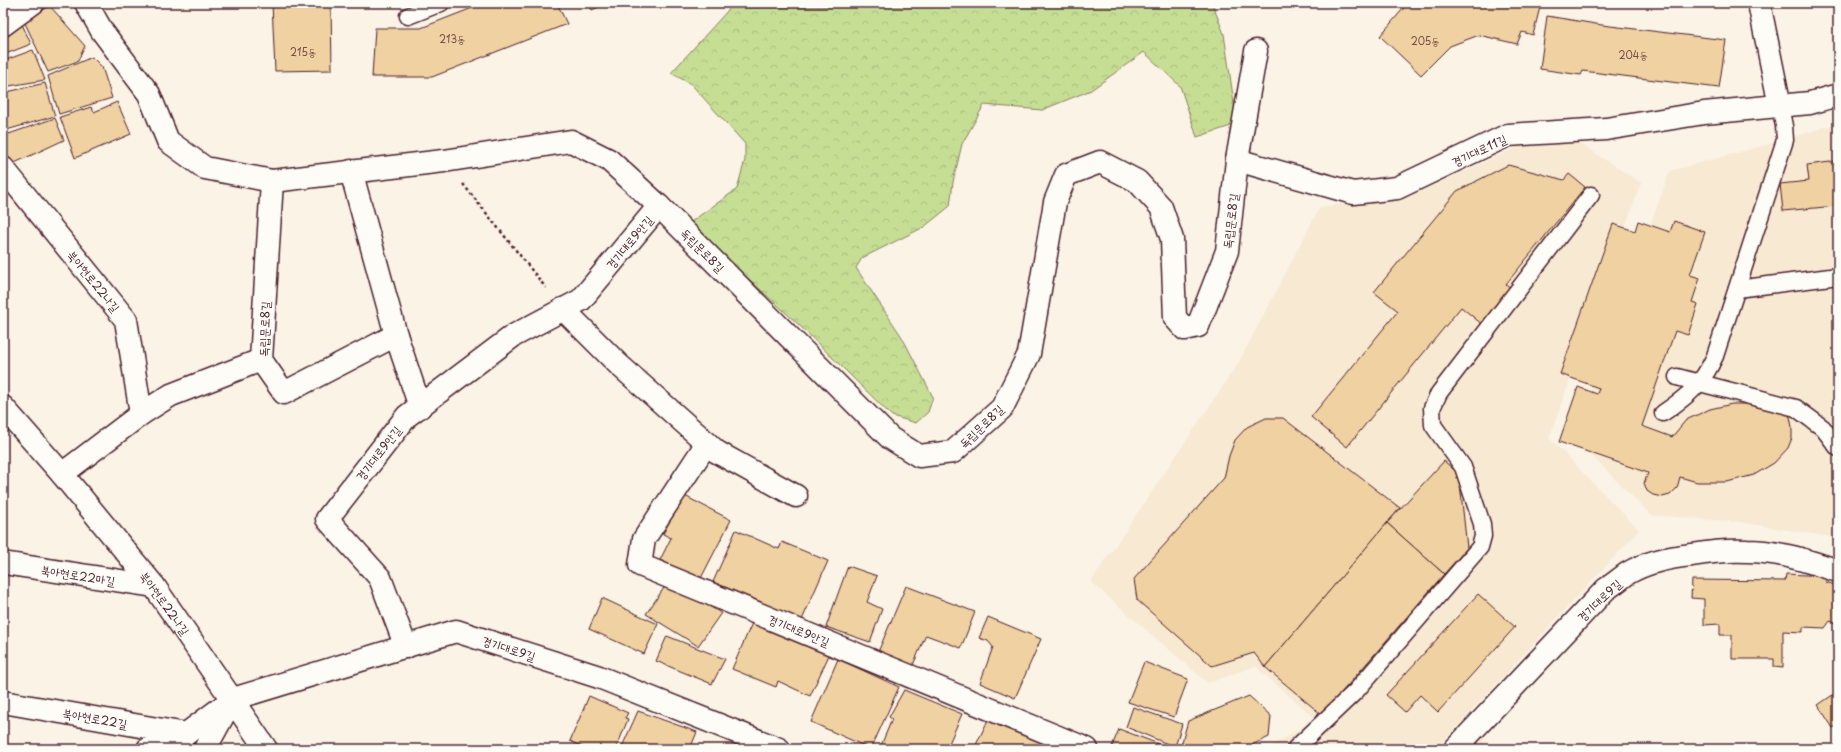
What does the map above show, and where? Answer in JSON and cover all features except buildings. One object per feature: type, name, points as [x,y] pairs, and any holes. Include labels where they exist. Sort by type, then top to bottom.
[{"type":"street","points":[[3,25],[33,3]]},
{"type":"street","name":"독립문로8길","points":[[86,3],[102,31],[149,94],[168,141],[205,168],[272,182],[351,171],[444,161],[571,141],[609,160],[659,206],[890,438],[919,456],[953,452],[1002,408],[1029,354],[1055,202],[1066,175],[1100,162],[1137,181],[1161,207],[1172,239],[1175,318],[1185,329],[1198,326],[1227,251],[1237,160]]},
{"type":"street","points":[[1759,3],[1780,106]]},
{"type":"street","points":[[1237,160],[1256,51]]},
{"type":"street","name":"경기대로11길","points":[[1237,160],[1353,193],[1397,188],[1508,135],[1606,129],[1704,113],[1810,103],[1838,96]]},
{"type":"street","name":"북아현로22나길","points":[[3,168],[126,320],[141,414]]},
{"type":"street","points":[[351,171],[396,335],[420,407]]},
{"type":"street","name":"독립문로8길","points":[[272,182],[261,360],[284,393],[396,335]]},
{"type":"street","name":"경기대로9안길","points":[[406,647],[380,578],[327,518],[407,416],[513,336],[581,300],[659,206]]},
{"type":"street","points":[[563,309],[618,364],[707,444],[717,452],[796,496]]},
{"type":"street","points":[[62,474],[141,414],[171,395],[261,360]]},
{"type":"street","name":"북아현로22나길","points":[[3,407],[62,474],[154,586],[266,749]]},
{"type":"street","name":"경기대로9안길","points":[[707,444],[644,539],[640,565],[1087,749]]},
{"type":"street","name":"경기대로9길","points":[[1455,749],[1606,589],[1629,573],[1650,563],[1673,557],[1723,551],[1747,550],[1770,553],[1810,562],[1838,572]]},
{"type":"street","name":"북아현로22마길","points":[[3,563],[154,586]]},
{"type":"street","name":"경기대로9길","points":[[148,749],[186,734],[233,699],[456,631],[599,677],[779,749]]},
{"type":"street","points":[[205,749],[233,699]]},
{"type":"street","name":"북아현로22길","points":[[3,702],[186,734]]},
{"type":"lane","points":[[408,16],[441,3]]},
{"type":"lane","points":[[1663,414],[1687,396],[1699,383],[1707,374],[1716,356],[1785,140],[1780,106]]},
{"type":"lane","points":[[1295,749],[1356,691],[1480,547],[1483,536],[1480,517],[1463,467],[1433,425],[1432,408],[1439,393],[1590,194]]},
{"type":"lane","points":[[1737,289],[1838,276]]},
{"type":"lane","points":[[1676,377],[1796,408],[1823,428],[1838,448]]},
{"type":"path","points":[[444,161],[563,309]]},
{"type":"shaded area","points":[[1838,123],[1838,538],[1740,522],[1651,515],[1574,438],[1670,171],[1785,140]]},
{"type":"shaded area","points":[[1576,141],[1641,183],[1549,438],[1639,530],[1436,749],[1267,749],[1316,719],[1255,666],[1208,683],[1091,582],[1238,364],[1320,207],[1405,198],[1522,145]]},
{"type":"shaded area","points":[[1481,736],[1487,749],[1465,749]]},
{"type":"green space","points":[[1073,3],[1212,3],[1224,34],[1237,124],[1197,137],[1180,86],[1144,52],[1091,90],[1042,110],[984,105],[962,144],[953,182],[950,206],[924,227],[862,258],[856,268],[902,337],[933,397],[928,412],[916,423],[892,416],[796,322],[688,224],[737,189],[745,160],[745,144],[691,84],[671,73],[730,8]]}]
